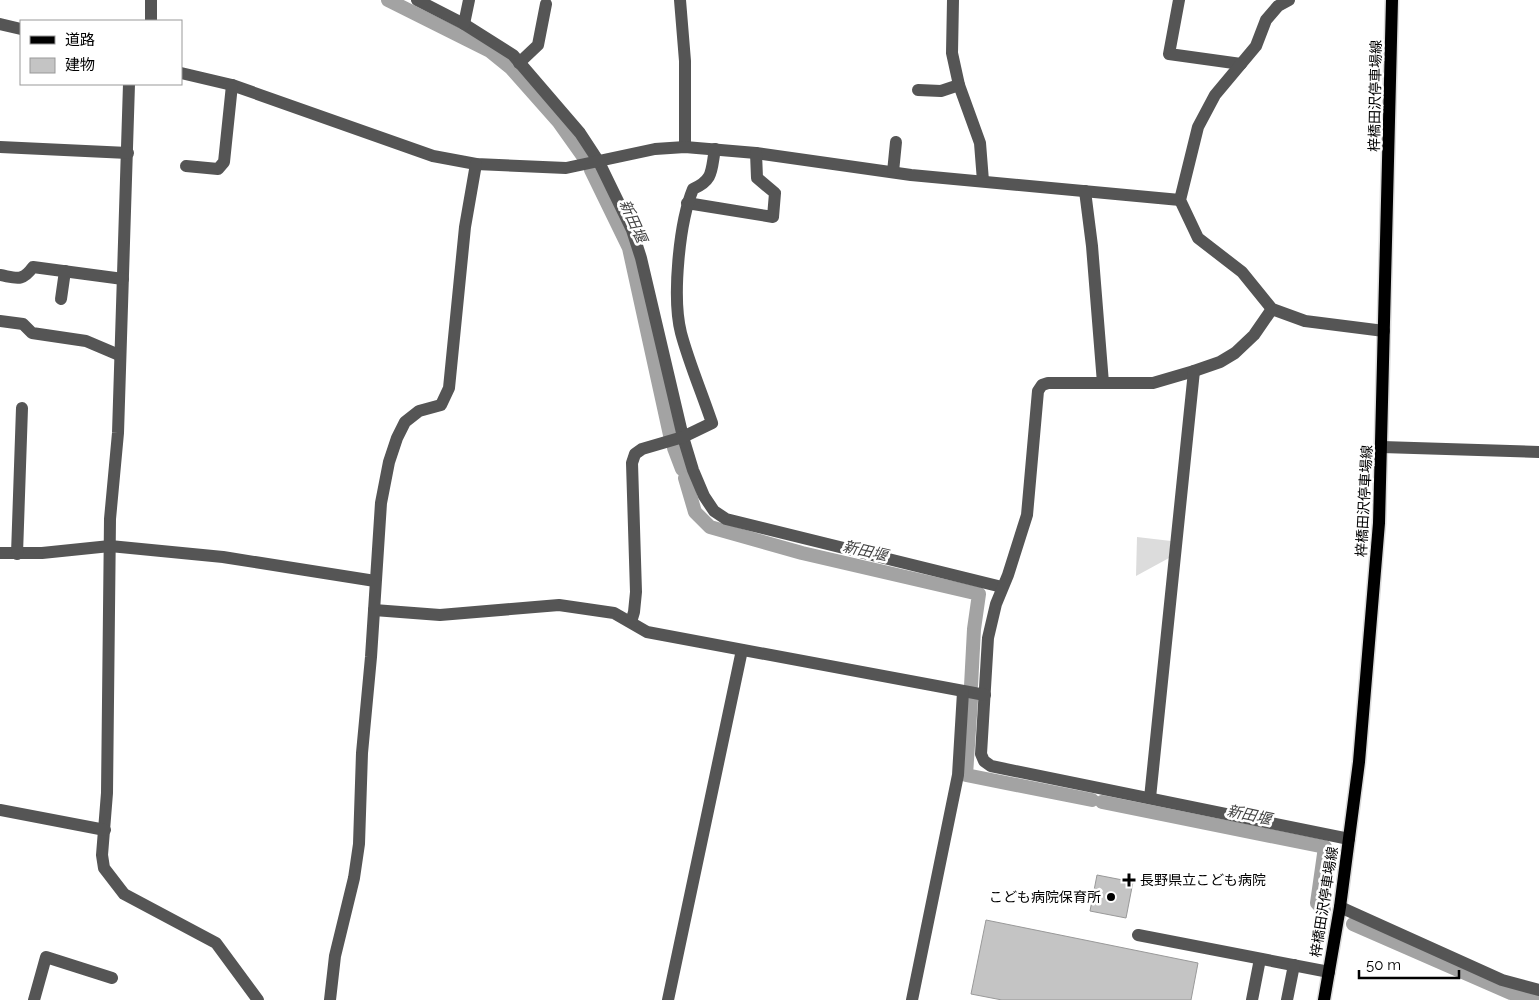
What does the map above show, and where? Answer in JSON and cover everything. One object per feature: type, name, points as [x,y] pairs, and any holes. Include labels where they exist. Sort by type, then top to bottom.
[{"type":"main road","name":"梓橋田沢停車場線","points":[[1324,1000],[1340,907],[1349,839],[1370,648],[1379,523],[1392,0]]},
{"type":"street","points":[[150,0],[151,20]]},
{"type":"street","points":[[416,0],[492,40],[519,63],[580,133],[599,162],[632,230],[641,258],[683,437],[704,496],[714,511],[726,519],[1002,587]]},
{"type":"street","points":[[464,24],[468,0]]},
{"type":"street","points":[[680,0],[685,61],[685,146]]},
{"type":"street","points":[[953,0],[952,53],[959,85],[980,143],[983,181]]},
{"type":"street","points":[[1179,0],[1169,54],[1241,64]]},
{"type":"street","points":[[1289,0],[1278,6],[1266,20],[1256,46],[1215,95],[1198,126],[1180,200],[1198,238],[1242,272],[1272,309],[1305,321],[1384,331]]},
{"type":"street","points":[[519,63],[538,45],[546,4]]},
{"type":"street","points":[[1,23],[20,29]]},
{"type":"street","points":[[182,73],[232,85],[433,156],[476,164],[566,168],[655,149],[685,146],[756,153],[893,172],[1180,200]]},
{"type":"street","points":[[129,85],[118,433],[110,519],[105,830],[102,855],[104,868],[124,894],[142,906],[216,944],[258,1000]]},
{"type":"street","points":[[186,166],[218,170],[224,162],[232,85]]},
{"type":"street","points":[[918,90],[942,90],[959,85]]},
{"type":"street","points":[[893,172],[896,142]]},
{"type":"street","points":[[0,147],[47,151],[128,153]]},
{"type":"street","points":[[630,622],[634,612],[636,592],[632,463],[635,454],[642,449],[683,437],[712,423],[681,332],[678,313],[679,261],[687,203],[693,189],[704,184],[710,178],[715,149]]},
{"type":"street","points":[[687,203],[772,217],[775,193],[757,178],[756,153]]},
{"type":"street","points":[[330,1000],[335,956],[354,878],[360,844],[362,753],[381,503],[397,438],[405,422],[419,411],[441,406],[449,388],[465,226],[476,164]]},
{"type":"street","points":[[1085,192],[1092,246],[1103,383]]},
{"type":"street","points":[[0,275],[19,278],[26,276],[33,267],[123,279]]},
{"type":"street","points":[[61,300],[65,271]]},
{"type":"street","points":[[1272,309],[1254,335],[1235,353],[1220,362],[1154,383],[1048,383],[1042,385],[1038,391],[1027,515],[1008,575],[1002,587],[988,638],[981,754],[984,761],[991,766],[1349,839]]},
{"type":"street","points":[[0,321],[23,324],[32,333],[86,342],[119,355]]},
{"type":"street","points":[[1150,798],[1194,371]]},
{"type":"street","points":[[17,554],[22,408]]},
{"type":"street","points":[[1382,447],[1539,452]]},
{"type":"street","points":[[0,553],[42,554],[110,546],[222,557],[374,581]]},
{"type":"street","points":[[374,610],[440,615],[559,605],[614,612],[647,632],[985,695]]},
{"type":"street","points":[[668,1000],[742,650]]},
{"type":"street","points":[[912,1000],[958,775],[963,692]]},
{"type":"street","points":[[0,810],[105,830]]},
{"type":"street","points":[[1340,907],[1502,980],[1539,990]]},
{"type":"street","points":[[1138,935],[1329,972]]},
{"type":"street","points":[[34,1000],[46,957],[112,978]]},
{"type":"street","points":[[1252,1000],[1260,959]]},
{"type":"street","points":[[1287,1000],[1294,965]]},
{"type":"shaded area","points":[[1137,537],[1171,541],[1169,558],[1136,576]]},
{"type":"building","name":"こども病院保育所","points":[[1097,875],[1133,882],[1126,918],[1090,911]]},
{"type":"building","points":[[986,920],[1198,963],[1191,1000],[1002,1000],[971,994]]},
{"type":"waterway","name":"新田堰","points":[[388,0],[490,51],[511,68],[558,121],[585,159]]},
{"type":"waterway","name":"新田堰","points":[[591,170],[629,248],[670,435]]},
{"type":"waterway","name":"新田堰","points":[[674,448],[682,469]]},
{"type":"waterway","name":"新田堰","points":[[685,478],[695,512],[710,527],[802,553],[979,594],[974,629],[971,686]]},
{"type":"waterway","name":"新田堰","points":[[971,700],[966,775],[1092,800]]},
{"type":"waterway","name":"新田堰","points":[[1102,802],[1325,847],[1317,903],[1324,910]]},
{"type":"waterway","name":"新田堰","points":[[1353,924],[1511,993],[1539,1000]]},
{"type":"place","name":"長野県立こども病院","points":[[1129,880]]},
{"type":"place","name":"こども病院保育所","points":[[1111,897]]}]
